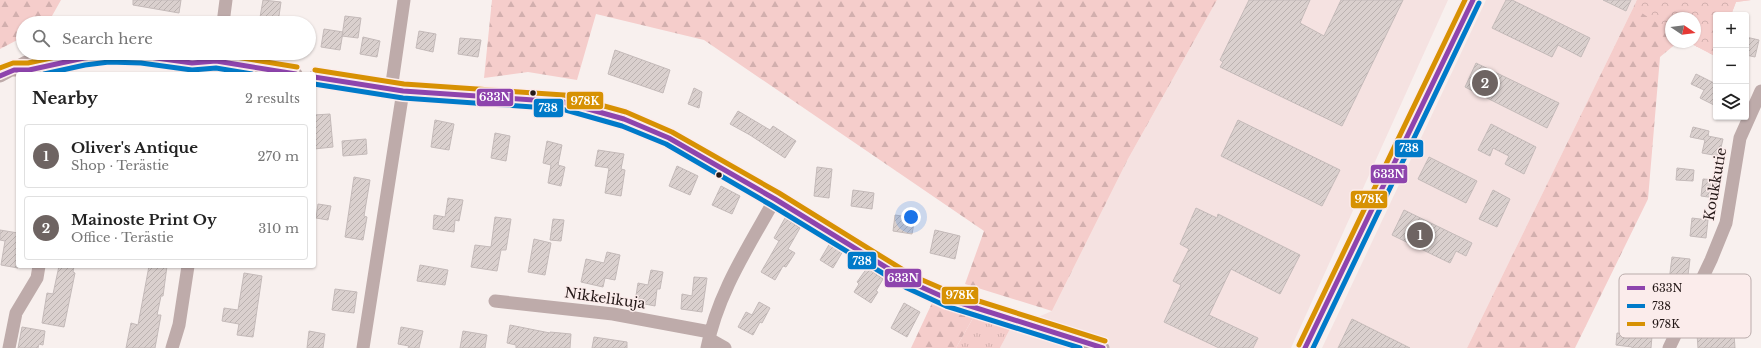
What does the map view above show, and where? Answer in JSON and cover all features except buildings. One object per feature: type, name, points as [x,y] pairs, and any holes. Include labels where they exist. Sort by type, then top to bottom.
[{"type":"street","points":[[224,16],[226,0]]},
{"type":"street","points":[[363,348],[397,90],[404,0]]},
{"type":"street","points":[[1305,348],[1474,0]]},
{"type":"street","points":[[0,76],[31,60]]},
{"type":"street","points":[[14,70],[29,70],[75,60]]},
{"type":"street","points":[[171,60],[192,63],[216,63],[281,72]]},
{"type":"street","points":[[316,77],[397,90],[564,102],[624,119],[669,138],[775,199],[910,282],[948,298],[1103,348]]},
{"type":"street","name":"Koukkutie","points":[[1704,274],[1726,223],[1740,138],[1761,91]]},
{"type":"street","points":[[709,339],[732,276],[775,199]]},
{"type":"street","points":[[9,348],[16,313],[37,278],[39,268]]},
{"type":"street","points":[[172,348],[179,325],[188,268]]},
{"type":"street","name":"Nikkelikuja","points":[[495,301],[613,314],[709,339],[725,348]]},
{"type":"street","name":"Koukkutie","points":[[1669,348],[1674,338]]},
{"type":"shaded area","points":[[1217,0],[1448,0],[1291,348],[1000,348],[1010,329],[1052,311],[1128,159]]},
{"type":"shaded area","points":[[1486,0],[1637,0],[1467,348],[1322,348]]},
{"type":"green space","points":[[0,0],[61,0],[52,16],[16,16],[16,41],[0,49]]},
{"type":"green space","points":[[492,0],[1217,0],[1128,159],[1052,311],[965,284],[984,231],[704,40],[596,14],[577,80],[528,72],[484,78]]},
{"type":"green space","points":[[1637,0],[1751,0],[1736,2],[1732,12],[1713,12],[1713,55],[1700,48],[1701,48],[1701,12],[1665,12],[1665,48],[1671,48],[1660,57],[1648,199],[1575,348],[1467,348]]},
{"type":"green space","points":[[1637,0],[1751,0],[1736,2],[1732,12],[1713,12],[1713,55],[1700,48],[1701,48],[1701,12],[1665,12],[1665,28],[1634,8]]},
{"type":"green space","points":[[932,303],[973,318],[956,348],[911,348]]},
{"type":"green space","points":[[973,318],[1010,329],[1000,348],[956,348]]},
{"type":"transit line","name":"978K","points":[[1299,345],[1465,0]]},
{"type":"transit line","name":"633N","points":[[1305,348],[1473,0]]},
{"type":"transit line","name":"738","points":[[1313,348],[1479,3]]},
{"type":"transit line","name":"978K","points":[[0,68],[13,63],[28,63],[42,60]]},
{"type":"transit line","name":"633N","points":[[0,76],[14,70],[29,70],[75,60]]},
{"type":"transit line","name":"633N","points":[[171,60],[192,63],[216,61],[284,72]]},
{"type":"transit line","name":"978K","points":[[254,60],[297,67]]},
{"type":"transit line","name":"738","points":[[53,72],[85,65],[109,62],[141,63],[192,70],[216,68],[240,72]]},
{"type":"transit line","name":"978K","points":[[315,70],[404,84],[564,95],[626,112],[672,132],[779,193],[913,276],[950,292],[1105,341]]},
{"type":"transit line","name":"633N","points":[[316,77],[403,91],[563,102],[624,119],[669,138],[775,199],[910,282],[948,299],[1103,348]]},
{"type":"transit line","name":"738","points":[[316,84],[403,98],[562,109],[622,126],[666,144],[771,205],[907,288],[946,306],[1080,348]]},
{"type":"place","name":"Mainoste Print Oy","points":[[1485,83]]},
{"type":"place","name":"Oliver's Antique","points":[[1420,235]]}]
